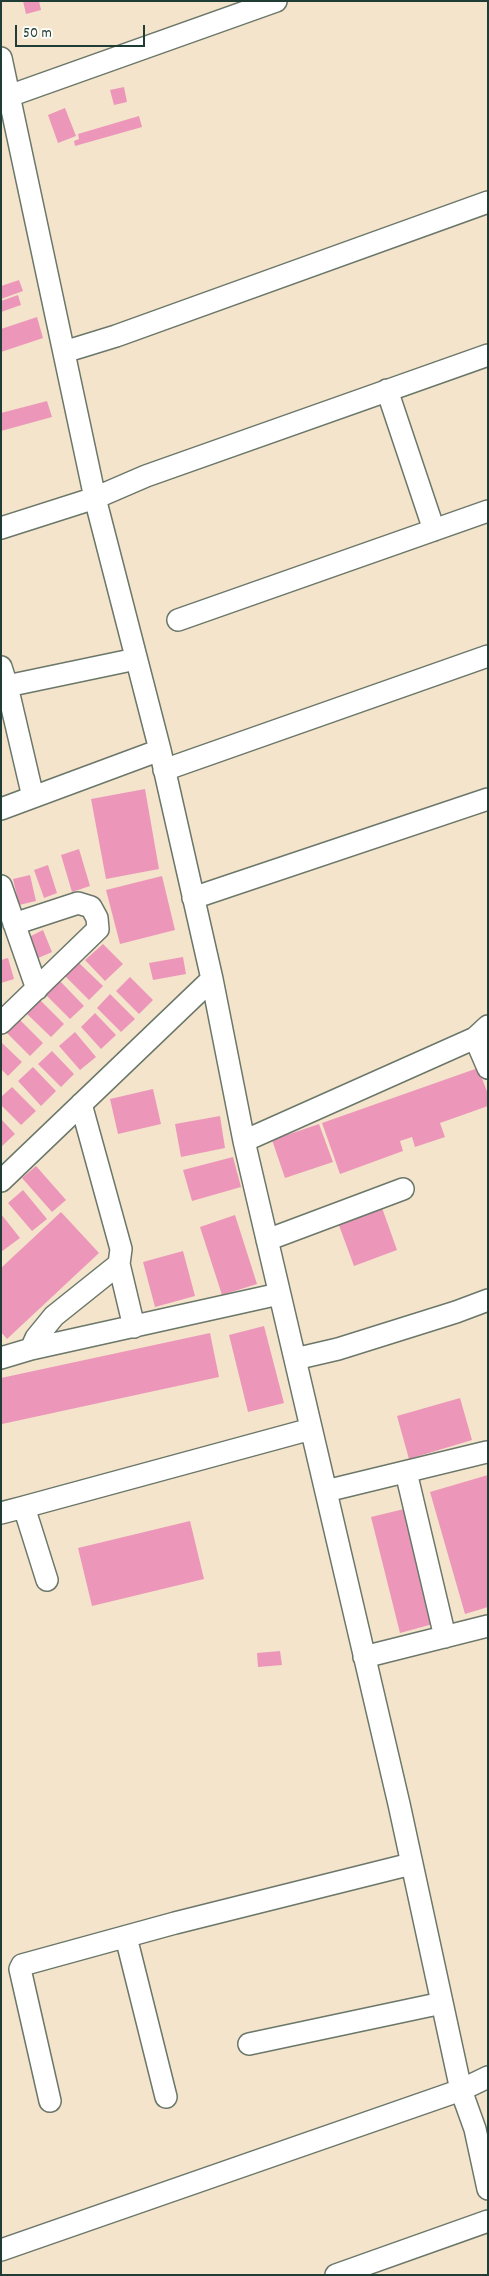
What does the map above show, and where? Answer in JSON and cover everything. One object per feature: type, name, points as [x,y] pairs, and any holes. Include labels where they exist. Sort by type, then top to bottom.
[{"type":"street","points":[[9,96],[276,1]]},
{"type":"street","points":[[3,70],[95,498],[162,760],[212,979],[244,1141],[412,1864],[461,2090],[475,2128],[488,2189]]},
{"type":"street","points":[[64,352],[116,336],[488,202]]},
{"type":"street","points":[[1,528],[95,498],[146,476],[488,355]]},
{"type":"street","points":[[387,390],[434,530]]},
{"type":"street","points":[[178,620],[488,511]]},
{"type":"street","points":[[1,809],[33,797],[162,760],[488,656]]},
{"type":"street","points":[[33,797],[3,680],[136,659]]},
{"type":"street","points":[[193,898],[488,799]]},
{"type":"street","points":[[1,886],[37,990]]},
{"type":"street","points":[[1,1024],[98,929],[97,918],[91,908],[78,903],[14,924]]},
{"type":"street","points":[[1,1181],[212,979]]},
{"type":"street","points":[[244,1141],[481,1032],[488,1068]]},
{"type":"street","points":[[81,1104],[120,1249],[119,1264],[134,1326]]},
{"type":"street","points":[[267,1240],[403,1189]]},
{"type":"street","points":[[31,1349],[36,1338],[54,1316],[119,1264]]},
{"type":"street","points":[[1,1358],[31,1349],[280,1294]]},
{"type":"street","points":[[295,1359],[338,1349],[488,1300]]},
{"type":"street","points":[[1,1513],[311,1429]]},
{"type":"street","points":[[326,1491],[487,1452]]},
{"type":"street","points":[[406,1472],[445,1637]]},
{"type":"street","points":[[24,1507],[47,1580]]},
{"type":"street","points":[[364,1657],[488,1626]]},
{"type":"street","points":[[50,2101],[20,1969],[26,1963],[412,1864]]},
{"type":"street","points":[[126,1937],[166,2097]]},
{"type":"street","points":[[248,2044],[442,2003]]},
{"type":"street","points":[[1,2250],[461,2090],[488,2077]]},
{"type":"street","points":[[336,2275],[488,2221]]},
{"type":"building","points":[[23,1],[39,1],[41,10],[26,14]]},
{"type":"building","points":[[124,87],[127,102],[114,105],[110,90]]},
{"type":"building","points":[[65,108],[76,136],[58,143],[48,115]]},
{"type":"building","points":[[139,116],[142,127],[75,146],[74,141],[79,139],[78,134]]},
{"type":"building","points":[[19,280],[23,291],[1,299],[1,286]]},
{"type":"building","points":[[18,295],[21,305],[1,312],[1,301]]},
{"type":"building","points":[[37,317],[43,338],[1,352],[1,329]]},
{"type":"building","points":[[47,401],[52,417],[1,431],[1,413]]},
{"type":"building","points":[[145,789],[159,869],[106,879],[91,799]]},
{"type":"building","points":[[79,849],[90,886],[72,892],[61,855]]},
{"type":"building","points":[[48,865],[57,893],[44,898],[34,870]]},
{"type":"building","points":[[30,875],[36,901],[19,905],[13,879]]},
{"type":"building","points":[[162,876],[175,930],[120,944],[106,890]]},
{"type":"building","points":[[43,930],[52,952],[36,959],[27,938]]},
{"type":"building","points":[[103,944],[123,964],[105,981],[85,960]]},
{"type":"building","points":[[183,957],[186,974],[153,980],[149,963]]},
{"type":"building","points":[[8,958],[14,979],[1,983],[1,960]]},
{"type":"building","points":[[79,963],[103,986],[89,1000],[65,976]]},
{"type":"building","points":[[130,977],[153,1000],[139,1014],[116,991]]},
{"type":"building","points":[[60,981],[84,1006],[70,1019],[46,995]]},
{"type":"building","points":[[110,994],[135,1019],[121,1032],[97,1008]]},
{"type":"building","points":[[40,1000],[64,1024],[51,1037],[26,1013]]},
{"type":"building","points":[[95,1013],[116,1035],[101,1049],[81,1027]]},
{"type":"building","points":[[19,1019],[43,1043],[30,1056],[6,1032]]},
{"type":"building","points":[[75,1032],[96,1057],[80,1070],[59,1046]]},
{"type":"building","points":[[1,1042],[22,1062],[8,1076],[1,1069]]},
{"type":"building","points":[[52,1051],[74,1074],[61,1087],[38,1064]]},
{"type":"building","points":[[33,1067],[56,1091],[41,1106],[18,1081]]},
{"type":"building","points":[[478,1068],[488,1094],[488,1106],[440,1123],[445,1137],[415,1147],[412,1137],[400,1141],[403,1151],[340,1174],[322,1123]]},
{"type":"building","points":[[12,1087],[36,1111],[21,1125],[1,1105],[1,1097]]},
{"type":"building","points":[[153,1089],[161,1124],[118,1134],[110,1099]]},
{"type":"building","points":[[220,1116],[225,1148],[181,1157],[175,1124]]},
{"type":"building","points":[[1,1119],[15,1134],[1,1147]]},
{"type":"building","points":[[319,1124],[333,1162],[285,1178],[272,1140]]},
{"type":"building","points":[[233,1157],[241,1187],[192,1201],[183,1170]]},
{"type":"building","points":[[36,1166],[66,1200],[52,1212],[22,1178]]},
{"type":"building","points":[[23,1190],[47,1219],[32,1231],[8,1203]]},
{"type":"building","points":[[381,1205],[397,1250],[354,1266],[337,1220]]},
{"type":"building","points":[[61,1212],[99,1253],[7,1339],[1,1332],[1,1268]]},
{"type":"building","points":[[1,1214],[20,1238],[1,1252]]},
{"type":"building","points":[[235,1215],[257,1284],[222,1295],[200,1227]]},
{"type":"building","points":[[183,1251],[195,1296],[155,1307],[143,1262]]},
{"type":"building","points":[[264,1326],[284,1403],[248,1412],[229,1335]]},
{"type":"building","points":[[210,1333],[219,1377],[2,1424],[1,1378]]},
{"type":"building","points":[[460,1398],[472,1440],[409,1459],[397,1416]]},
{"type":"building","points":[[488,1475],[488,1607],[465,1614],[430,1492]]},
{"type":"building","points":[[404,1509],[433,1624],[400,1633],[371,1517]]},
{"type":"building","points":[[190,1521],[204,1579],[92,1606],[78,1548]]},
{"type":"building","points":[[280,1651],[282,1665],[258,1667],[257,1653]]}]
